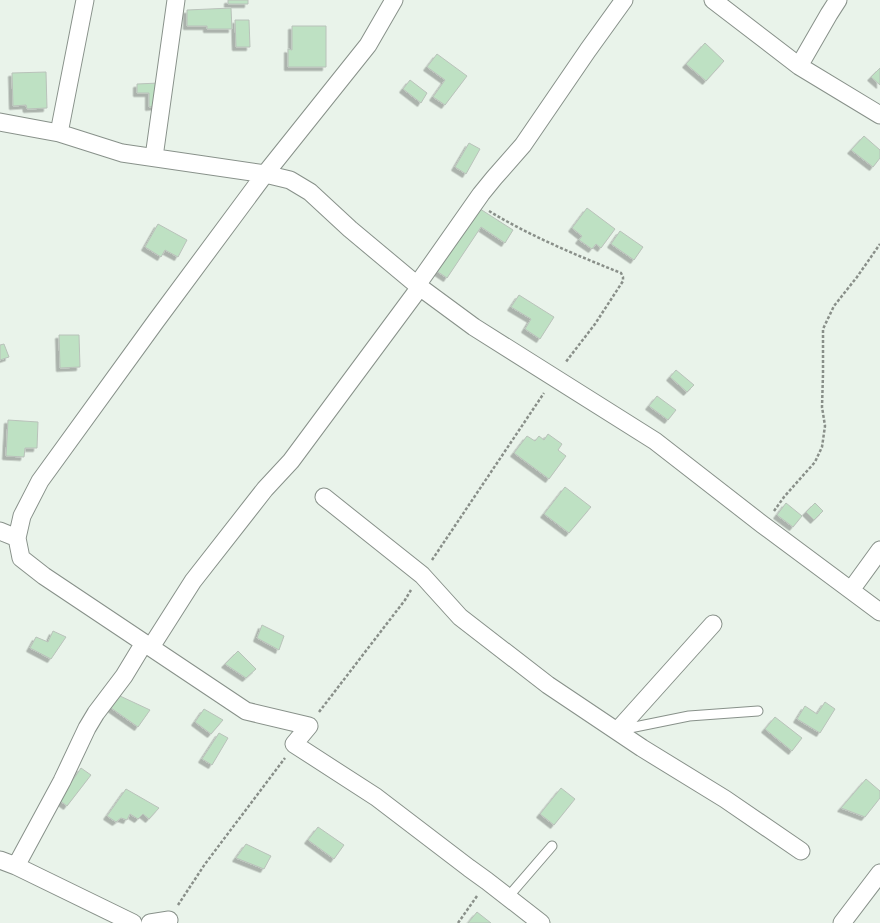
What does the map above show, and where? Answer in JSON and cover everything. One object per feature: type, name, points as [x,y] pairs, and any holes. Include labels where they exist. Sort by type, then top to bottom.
[{"type":"street","points":[[59,133],[84,0]]},
{"type":"street","points":[[154,157],[176,0]]},
{"type":"street","points":[[394,0],[368,45],[265,174],[40,480],[22,516],[17,538],[21,558],[44,576],[246,711],[309,726],[294,744],[376,797],[541,923]]},
{"type":"street","points":[[16,866],[62,781],[87,728],[96,713],[147,645],[192,581],[265,489],[291,461],[418,286],[475,203],[494,178],[523,145],[624,0]]},
{"type":"street","points":[[713,0],[799,66],[876,109]]},
{"type":"street","points":[[799,66],[838,0]]},
{"type":"street","points":[[0,122],[59,133],[122,152],[265,174],[290,180],[310,192],[350,229],[418,286],[474,327],[655,441],[763,525],[880,612]]},
{"type":"street","points":[[324,497],[422,575],[460,617],[548,685],[617,731],[725,799],[801,850]]},
{"type":"street","points":[[0,531],[17,538]]},
{"type":"street","points":[[851,590],[880,550]]},
{"type":"street","points":[[617,731],[714,624]]},
{"type":"street","points":[[0,860],[16,866],[133,923]]},
{"type":"street","points":[[842,923],[880,873]]},
{"type":"street","points":[[150,923],[169,920]]},
{"type":"lane","points":[[617,731],[689,716],[758,711]]},
{"type":"lane","points":[[508,897],[552,846]]},
{"type":"path","points":[[475,203],[511,224],[621,273],[623,277],[623,281],[595,324],[554,378]]},
{"type":"path","points":[[763,525],[784,497],[815,462],[822,447],[825,426],[822,407],[823,329],[834,306],[880,244]]},
{"type":"path","points":[[169,920],[205,864],[285,757]]},
{"type":"path","points":[[458,923],[487,881]]},
{"type":"building","points":[[228,0],[248,0],[248,4],[228,4]]},
{"type":"building","points":[[231,8],[232,29],[207,29],[207,26],[187,26],[187,10]]},
{"type":"building","points":[[235,20],[249,20],[250,47],[236,47]]},
{"type":"building","points":[[292,26],[326,26],[326,67],[288,67],[288,49],[292,50]]},
{"type":"building","points":[[705,43],[724,61],[706,81],[686,64]]},
{"type":"building","points":[[437,54],[467,76],[445,105],[433,97],[445,80],[427,67]]},
{"type":"building","points":[[880,68],[880,85],[871,77]]},
{"type":"building","points":[[46,72],[47,108],[27,109],[26,105],[13,106],[12,73]]},
{"type":"building","points":[[410,80],[427,93],[421,103],[403,89]]},
{"type":"building","points":[[159,83],[159,106],[149,107],[149,93],[137,93],[137,84]]},
{"type":"building","points":[[864,136],[880,150],[880,158],[873,167],[851,150]]},
{"type":"building","points":[[469,143],[480,149],[466,174],[455,167]]},
{"type":"building","points":[[477,207],[513,230],[505,243],[481,227],[447,278],[435,270]]},
{"type":"building","points":[[587,208],[615,229],[601,248],[596,244],[592,249],[579,240],[582,236],[572,228]]},
{"type":"building","points":[[158,224],[187,240],[178,257],[165,250],[161,257],[145,247]]},
{"type":"building","points":[[620,231],[643,247],[634,260],[611,244]]},
{"type":"building","points":[[519,295],[554,317],[540,339],[525,329],[531,319],[511,307]]},
{"type":"building","points":[[59,335],[79,335],[80,367],[60,368]]},
{"type":"building","points":[[4,344],[9,357],[0,360],[0,345]]},
{"type":"building","points":[[676,370],[694,385],[687,392],[670,377]]},
{"type":"building","points":[[657,396],[676,410],[668,420],[649,406]]},
{"type":"building","points":[[8,420],[38,422],[37,448],[25,448],[24,457],[6,456]]},
{"type":"building","points":[[548,434],[562,444],[558,450],[566,456],[549,479],[514,453],[527,436],[535,441],[539,436],[544,440]]},
{"type":"building","points":[[565,487],[591,507],[569,533],[544,514]]},
{"type":"building","points":[[786,503],[802,516],[793,527],[777,515]]},
{"type":"building","points":[[815,503],[823,511],[814,520],[806,512]]},
{"type":"building","points":[[262,625],[284,636],[279,650],[257,638]]},
{"type":"building","points":[[53,631],[66,637],[51,659],[30,648],[36,637],[48,642]]},
{"type":"building","points":[[238,651],[256,669],[246,678],[225,664]]},
{"type":"building","points":[[120,696],[150,710],[138,727],[111,708]]},
{"type":"building","points":[[825,702],[835,709],[820,733],[797,719],[805,706],[817,714]]},
{"type":"building","points":[[204,709],[223,720],[211,734],[195,722]]},
{"type":"building","points":[[775,717],[802,738],[792,751],[765,729]]},
{"type":"building","points":[[219,733],[228,738],[212,765],[202,759]]},
{"type":"building","points":[[81,768],[91,775],[67,806],[59,800]]},
{"type":"building","points":[[866,779],[880,791],[880,798],[865,817],[841,808]]},
{"type":"building","points":[[561,788],[575,799],[554,825],[540,814]]},
{"type":"building","points":[[126,789],[159,808],[149,819],[143,814],[138,819],[130,814],[127,820],[121,818],[116,822],[107,816]]},
{"type":"building","points":[[318,827],[344,845],[334,859],[308,840]]},
{"type":"building","points":[[246,844],[271,856],[264,869],[236,858]]},
{"type":"building","points":[[477,912],[491,923],[468,923]]}]
